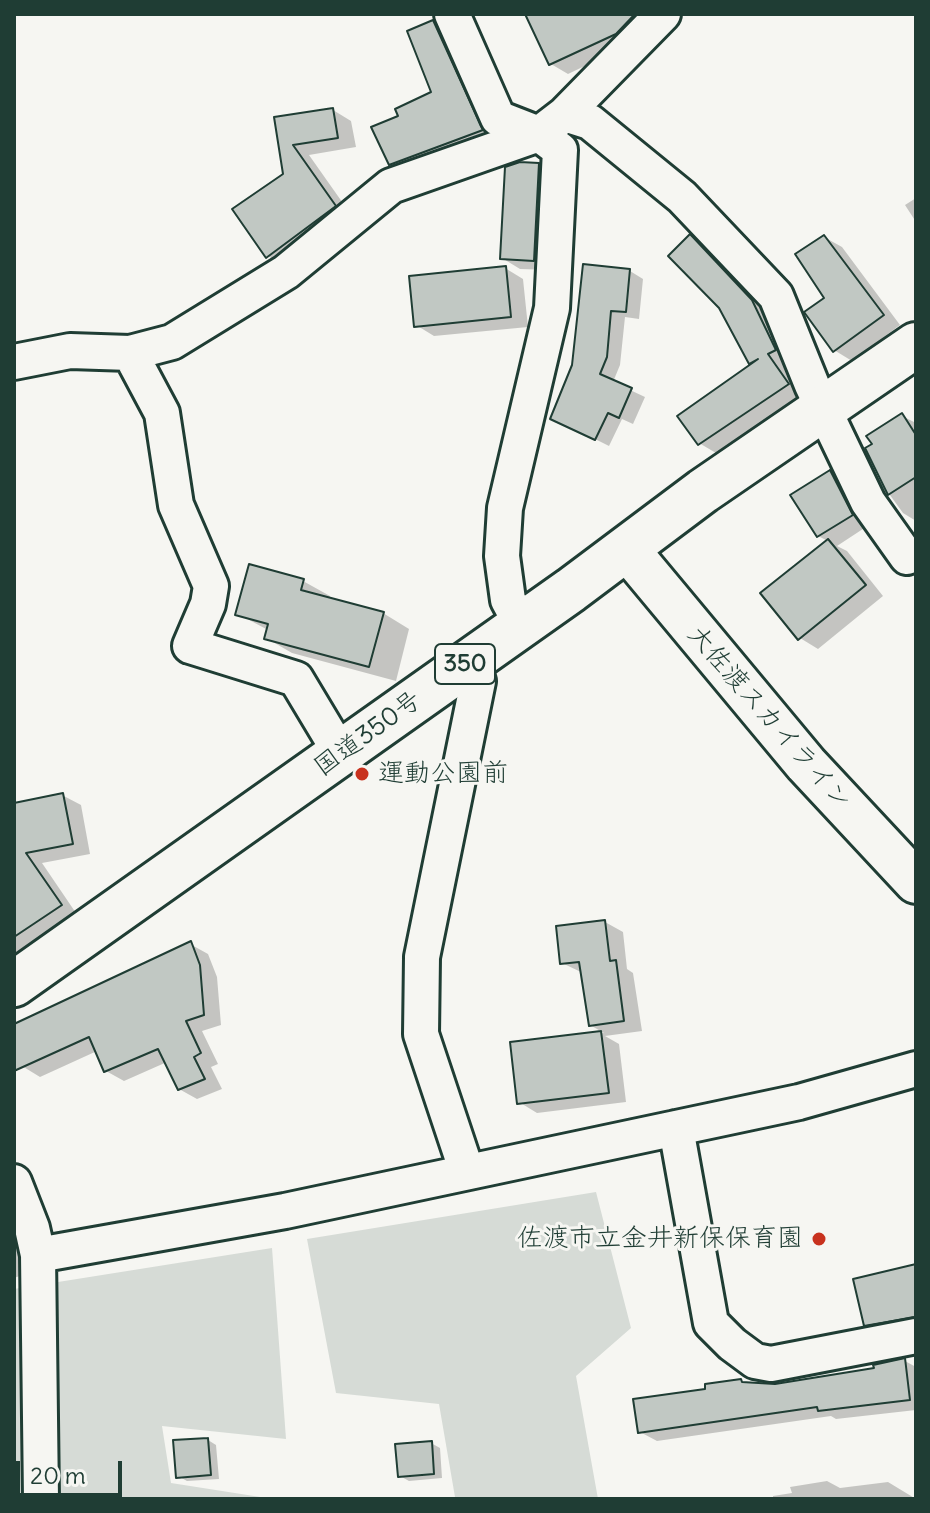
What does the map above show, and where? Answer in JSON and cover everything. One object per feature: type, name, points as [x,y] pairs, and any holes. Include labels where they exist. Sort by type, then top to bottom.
[{"type":"highway","name":"国道350号","points":[[14,984],[916,345]]},
{"type":"street","points":[[452,14],[498,118],[552,124],[590,122],[682,197],[776,296],[823,408],[868,502],[907,557]]},
{"type":"street","points":[[14,362],[70,351],[130,353],[172,342],[286,272],[391,186],[552,124],[663,14]]},
{"type":"street","points":[[521,624],[508,600],[502,556],[505,508],[552,308],[560,150],[552,124]]},
{"type":"street","points":[[130,353],[162,413],[176,505],[211,586],[208,604],[190,646],[296,679],[341,754]]},
{"type":"street","name":"大佐渡スカイライン","points":[[627,549],[806,764],[916,882]]},
{"type":"street","points":[[467,1172],[421,1034],[422,957],[478,681],[471,660]]},
{"type":"street","points":[[38,1255],[285,1211],[799,1102],[916,1069]]},
{"type":"street","points":[[676,1128],[711,1323],[732,1344],[755,1361],[771,1364],[916,1336]]},
{"type":"street","points":[[14,1182],[32,1228],[38,1255],[41,1499]]},
{"type":"shaded area","points":[[596,1192],[631,1328],[576,1376],[598,1499],[450,1499],[455,1497],[439,1404],[336,1393],[307,1239]]},
{"type":"shaded area","points":[[272,1248],[286,1439],[162,1426],[171,1483],[273,1499],[14,1499],[14,1289]]},
{"type":"building","points":[[525,14],[635,14],[616,34],[549,65]]},
{"type":"building","points":[[433,20],[483,130],[389,165],[371,127],[398,116],[395,109],[431,92],[407,31]]},
{"type":"building","points":[[333,108],[338,138],[293,145],[336,206],[266,258],[232,209],[283,174],[274,117]]},
{"type":"building","points":[[520,162],[539,163],[534,261],[500,259],[505,167]]},
{"type":"building","points":[[690,234],[752,300],[776,350],[768,354],[789,384],[698,445],[677,416],[758,359],[749,364],[719,308],[668,256]]},
{"type":"building","points":[[824,235],[884,315],[833,352],[804,312],[824,298],[795,254]]},
{"type":"building","points":[[583,264],[630,269],[626,312],[611,311],[607,357],[600,374],[632,388],[619,418],[608,413],[595,440],[550,419],[572,365]]},
{"type":"building","points":[[506,266],[511,317],[414,327],[409,276]]},
{"type":"building","points":[[902,413],[916,435],[916,477],[888,495],[865,448],[872,444],[866,436]]},
{"type":"building","points":[[830,470],[853,515],[817,537],[790,495]]},
{"type":"building","points":[[828,539],[866,585],[798,640],[760,593]]},
{"type":"building","points":[[249,564],[304,579],[301,590],[384,612],[369,667],[264,639],[268,624],[235,615]]},
{"type":"building","points":[[63,793],[73,844],[26,853],[62,905],[14,937],[14,803]]},
{"type":"building","points":[[605,920],[610,961],[616,960],[624,1021],[589,1026],[579,962],[560,964],[556,926]]},
{"type":"building","points":[[191,941],[200,965],[204,1015],[186,1021],[201,1053],[194,1057],[205,1079],[178,1090],[158,1049],[104,1072],[89,1037],[14,1071],[14,1024]]},
{"type":"building","points":[[601,1031],[609,1093],[517,1104],[510,1042]]},
{"type":"building","points":[[916,1264],[916,1317],[864,1326],[853,1279]]},
{"type":"building","points":[[905,1358],[910,1400],[818,1411],[817,1407],[638,1433],[633,1399],[705,1389],[705,1384],[741,1379],[742,1382],[775,1384],[874,1368],[873,1365]]},
{"type":"building","points":[[208,1438],[211,1475],[176,1478],[173,1440]]},
{"type":"building","points":[[432,1441],[434,1474],[398,1477],[395,1444]]},
{"type":"place","name":"運動公園前","points":[[362,774]]},
{"type":"place","name":"佐渡市立金井新保保育園","points":[[819,1239]]}]
